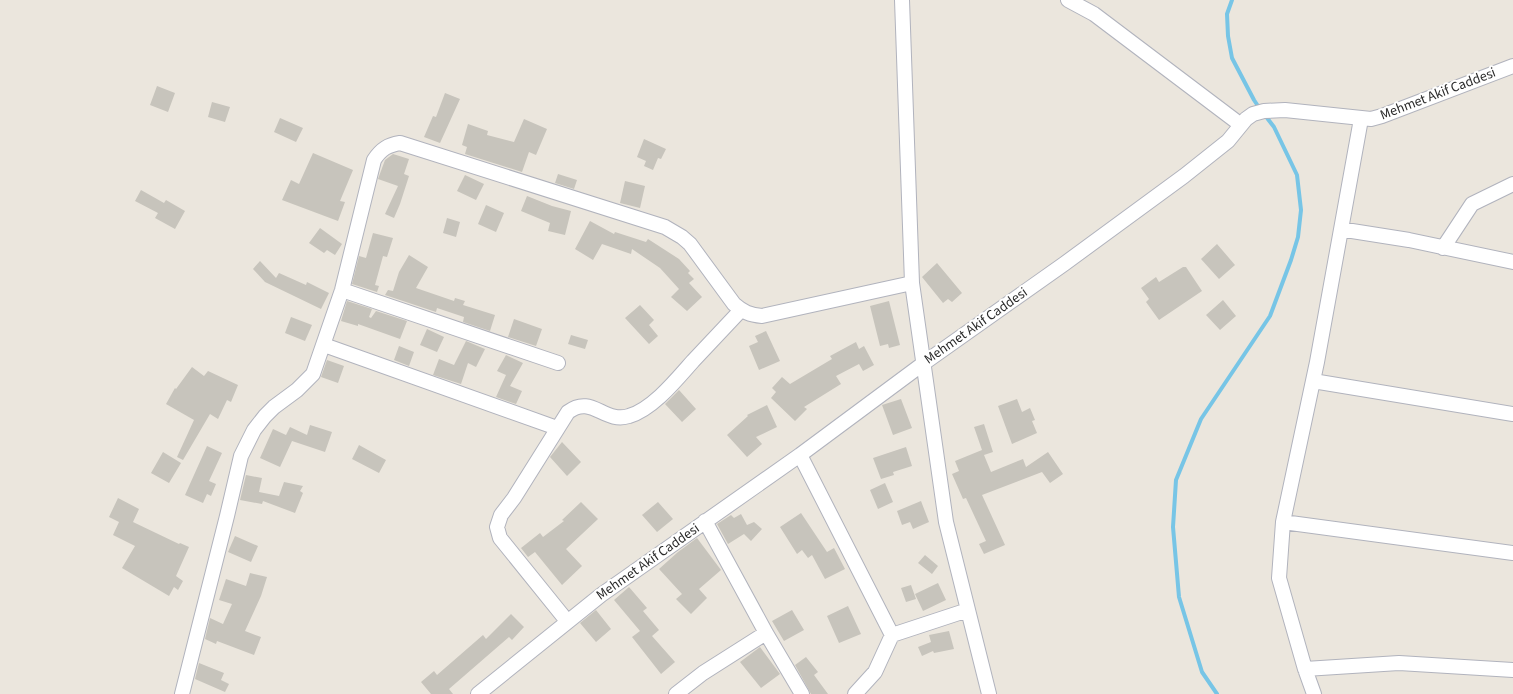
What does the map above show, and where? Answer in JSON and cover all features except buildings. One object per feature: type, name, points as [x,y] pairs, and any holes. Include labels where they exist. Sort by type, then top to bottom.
[{"type":"street","points":[[902,0],[912,283],[946,522],[989,694]]},
{"type":"street","points":[[1068,0],[1094,14],[1241,125]]},
{"type":"street","name":"Mehmet Akif Caddesi","points":[[478,694],[601,595],[800,455],[924,363],[1064,264],[1184,176],[1228,141],[1241,125],[1260,112],[1285,110],[1361,119],[1382,116],[1513,66]]},
{"type":"street","points":[[1314,694],[1279,578],[1283,522],[1313,381],[1361,119]]},
{"type":"street","points":[[182,694],[241,456],[254,430],[265,416],[274,406],[302,386],[312,374],[324,345],[342,290],[374,160],[385,147],[400,143],[665,227],[690,244],[734,304],[748,314],[762,316],[912,283]]},
{"type":"street","points":[[1443,248],[1472,204],[1513,184]]},
{"type":"street","points":[[1341,231],[1352,231],[1513,262]]},
{"type":"street","points":[[342,290],[558,363]]},
{"type":"street","points":[[567,621],[498,533],[497,527],[501,515],[514,498],[568,412],[579,406],[592,406],[617,418],[631,416],[639,412],[671,386],[741,310]]},
{"type":"street","points":[[324,345],[557,428]]},
{"type":"street","points":[[1313,381],[1513,414]]},
{"type":"street","points":[[800,455],[892,635]]},
{"type":"street","points":[[705,521],[766,633],[802,694]]},
{"type":"street","points":[[1283,522],[1513,553]]},
{"type":"street","points":[[855,694],[875,672],[892,635],[968,610]]},
{"type":"street","points":[[676,694],[703,672],[766,633]]},
{"type":"street","points":[[1305,668],[1399,664],[1513,670]]},
{"type":"waterway","points":[[1232,0],[1227,14],[1232,58],[1260,109]]},
{"type":"waterway","points":[[1217,694],[1202,672],[1179,597],[1173,527],[1176,480],[1201,419],[1270,316],[1298,237],[1301,210],[1297,175],[1274,127],[1264,114]]}]
